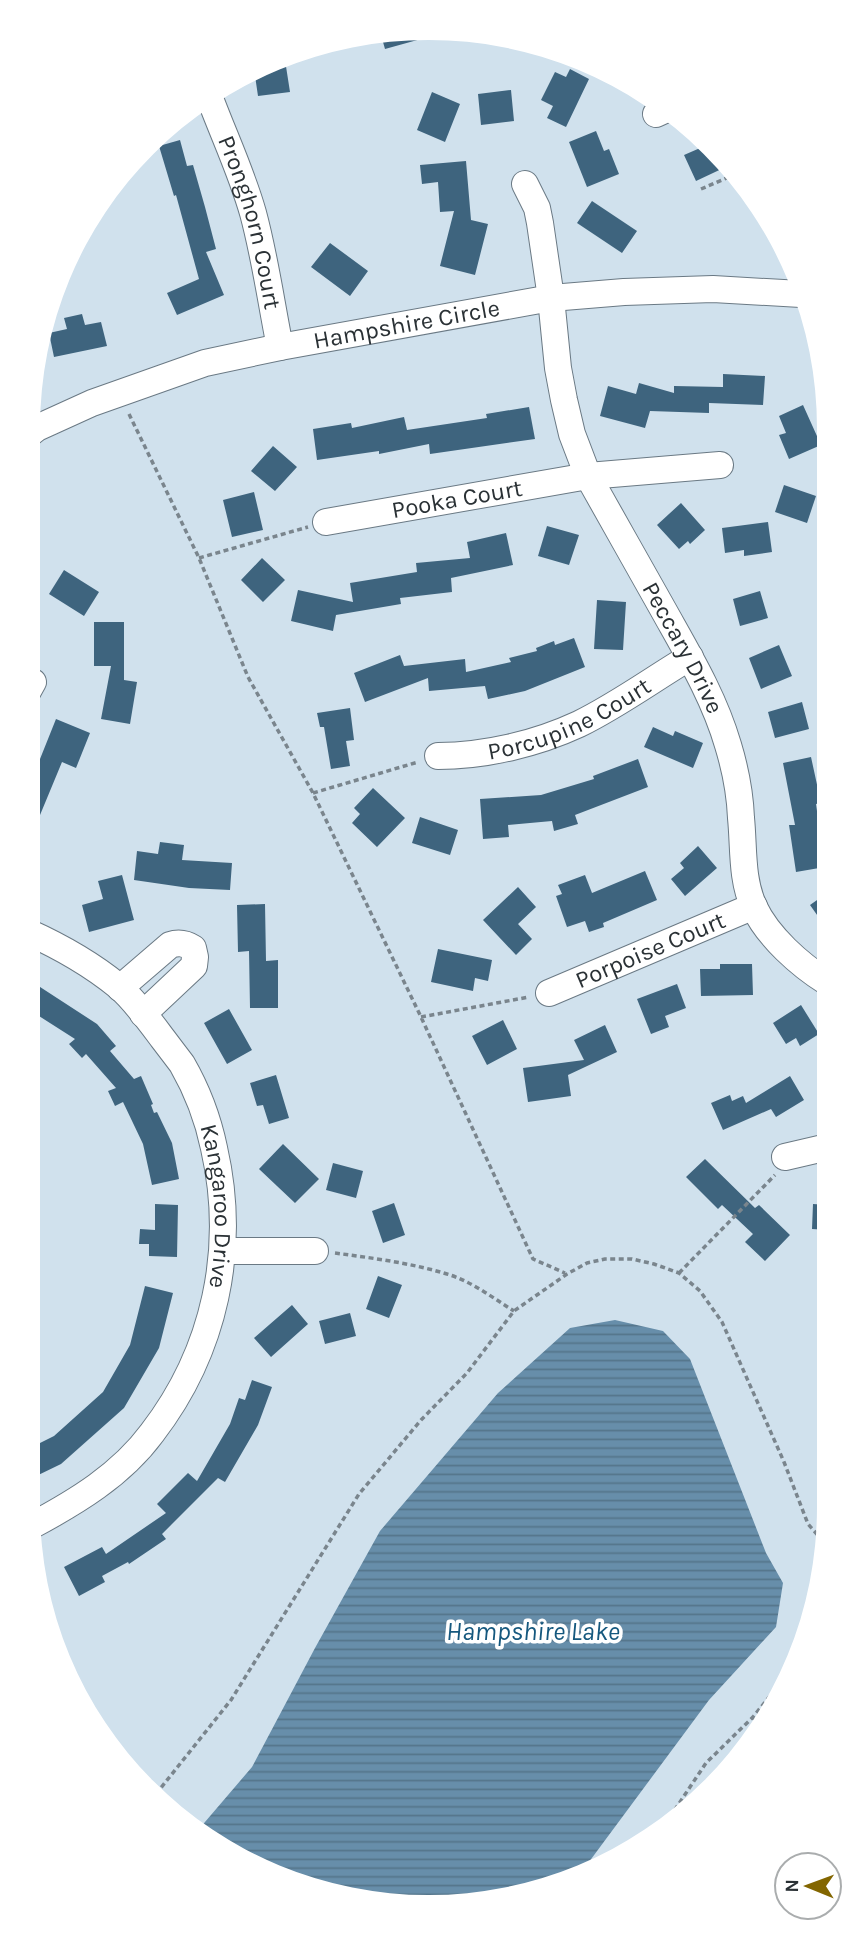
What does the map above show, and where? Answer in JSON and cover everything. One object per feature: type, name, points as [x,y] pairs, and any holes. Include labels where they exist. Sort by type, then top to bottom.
[{"type":"street","name":"Pronghorn Court","points":[[213,106],[239,169],[252,210],[279,347]]},
{"type":"street","points":[[525,184],[538,215],[551,298]]},
{"type":"street","name":"Hampshire Circle","points":[[40,422],[205,363],[551,298],[713,289],[792,293]]},
{"type":"street","name":"Peccary Drive","points":[[551,298],[558,368],[566,408],[572,434],[588,477],[690,657],[720,720],[733,763],[741,814],[745,876],[754,906],[766,926],[782,944],[817,976]]},
{"type":"street","name":"Pooka Court","points":[[326,522],[588,477],[720,465]]},
{"type":"street","name":"Porcupine Court","points":[[438,756],[465,756],[493,751],[551,735],[605,710],[690,657]]},
{"type":"street","name":"Porpoise Court","points":[[549,993],[754,906]]},
{"type":"street","name":"Kangaroo Drive","points":[[40,938],[79,959],[120,988],[182,1065],[209,1126],[223,1196],[223,1251],[217,1293],[204,1340],[178,1394],[151,1434],[124,1464],[91,1491],[41,1521]]},
{"type":"street","points":[[120,988],[170,945],[185,943],[193,948],[194,966],[143,1014]]},
{"type":"street","points":[[785,1157],[817,1150]]},
{"type":"street","points":[[223,1251],[315,1251]]},
{"type":"path","points":[[701,189],[725,179]]},
{"type":"path","points":[[119,393],[199,558],[248,677],[313,793],[533,1259],[566,1274]]},
{"type":"path","points":[[199,558],[326,522]]},
{"type":"path","points":[[313,793],[438,756]]},
{"type":"path","points":[[421,1017],[549,993]]},
{"type":"path","points":[[679,1273],[781,1169],[785,1157]]},
{"type":"path","points":[[315,1251],[381,1259],[448,1274],[472,1285],[514,1311]]},
{"type":"path","points":[[161,1787],[231,1700],[359,1494],[421,1420],[467,1373],[514,1311],[566,1274],[587,1263],[605,1259],[632,1259],[654,1264],[679,1273],[700,1291],[722,1322],[784,1462],[808,1524],[816,1533]]},
{"type":"path","points":[[682,1800],[706,1763],[761,1708]]},
{"type":"water","name":"Hampshire Lake","points":[[615,1320],[663,1331],[690,1359],[766,1553],[783,1583],[776,1627],[709,1700],[591,1859],[553,1874],[529,1882],[454,1894],[378,1891],[328,1882],[280,1865],[234,1843],[204,1823],[252,1767],[380,1531],[498,1393],[570,1328]]},
{"type":"building","points":[[416,40],[385,49],[383,43]]},
{"type":"building","points":[[286,68],[290,92],[258,96],[256,81]]},
{"type":"building","points":[[570,69],[589,79],[566,127],[547,118],[553,106],[541,100],[555,72],[566,77]]},
{"type":"building","points":[[511,90],[514,121],[481,125],[478,94]]},
{"type":"building","points":[[432,92],[460,104],[445,142],[417,130]]},
{"type":"building","points":[[596,131],[604,151],[609,149],[619,174],[587,187],[569,142]]},
{"type":"building","points":[[180,140],[187,166],[193,165],[216,249],[206,252],[224,295],[177,315],[167,293],[199,279],[176,195],[174,196],[160,149]]},
{"type":"building","points":[[698,149],[718,171],[696,181],[684,155]]},
{"type":"building","points":[[466,161],[471,220],[488,224],[475,275],[440,266],[454,211],[440,212],[438,182],[422,184],[420,165]]},
{"type":"building","points":[[592,201],[637,231],[622,253],[577,223]]},
{"type":"building","points":[[330,243],[368,271],[350,296],[311,267]]},
{"type":"building","points":[[82,314],[85,325],[101,322],[107,346],[54,357],[51,340],[52,332],[67,329],[64,318]]},
{"type":"building","points":[[723,374],[765,376],[763,405],[709,403],[709,413],[650,411],[645,428],[600,416],[608,386],[636,394],[639,383],[674,393],[674,386],[723,387]]},
{"type":"building","points":[[803,405],[817,436],[817,447],[789,459],[779,435],[786,433],[779,416]]},
{"type":"building","points":[[529,407],[535,439],[430,454],[429,444],[379,454],[379,451],[317,460],[313,429],[351,423],[352,428],[404,417],[407,430],[487,418],[486,414]]},
{"type":"building","points":[[273,446],[297,467],[275,491],[251,471]]},
{"type":"building","points":[[784,485],[816,496],[807,523],[775,512]]},
{"type":"building","points":[[254,492],[263,530],[232,537],[223,500]]},
{"type":"building","points":[[681,503],[705,530],[690,544],[688,541],[679,549],[657,525]]},
{"type":"building","points":[[768,522],[772,552],[744,556],[744,550],[725,553],[722,528]]},
{"type":"building","points":[[547,526],[579,535],[569,565],[538,556]]},
{"type":"building","points":[[506,533],[513,565],[451,578],[452,592],[400,598],[401,604],[336,615],[333,631],[291,621],[298,590],[353,602],[350,583],[417,572],[416,563],[470,558],[467,542]]},
{"type":"building","points":[[262,558],[285,580],[263,602],[241,580]]},
{"type":"building","points":[[64,570],[99,592],[84,616],[49,594]]},
{"type":"building","points":[[760,591],[768,618],[740,626],[733,599]]},
{"type":"building","points":[[597,600],[626,602],[623,650],[594,649]]},
{"type":"building","points":[[94,622],[124,622],[124,680],[137,682],[130,724],[101,719],[111,666],[94,666]]},
{"type":"building","points":[[574,638],[585,667],[525,691],[488,699],[485,686],[429,691],[428,678],[365,702],[354,673],[400,655],[404,666],[465,659],[466,672],[511,662],[509,658],[537,651],[536,648],[554,641],[555,645]]},
{"type":"building","points":[[779,645],[792,676],[761,689],[749,658]]},
{"type":"building","points":[[802,702],[809,729],[775,738],[768,712]]},
{"type":"building","points":[[350,708],[354,740],[346,741],[350,766],[331,769],[324,727],[320,727],[317,713]]},
{"type":"building","points":[[56,719],[90,733],[76,768],[62,762],[40,815],[40,759]]},
{"type":"building","points":[[653,727],[673,736],[675,731],[703,743],[693,768],[644,747]]},
{"type":"building","points":[[811,757],[817,785],[817,868],[796,872],[789,825],[795,825],[783,763]]},
{"type":"building","points":[[638,759],[648,787],[575,815],[578,824],[554,831],[552,821],[508,825],[509,837],[483,839],[480,799],[541,795],[594,779],[593,776]]},
{"type":"building","points":[[373,788],[405,818],[377,847],[352,823],[360,814],[354,808]]},
{"type":"building","points":[[420,817],[458,830],[450,855],[412,843]]},
{"type":"building","points":[[160,842],[184,845],[182,860],[232,863],[230,890],[189,888],[134,880],[137,851],[158,854]]},
{"type":"building","points":[[698,846],[717,868],[685,896],[671,879],[684,868],[680,863]]},
{"type":"building","points":[[645,871],[657,900],[603,923],[604,927],[589,932],[585,921],[567,927],[556,896],[562,894],[558,885],[585,875],[592,893]]},
{"type":"building","points":[[122,875],[134,920],[89,932],[82,905],[103,899],[98,881]]},
{"type":"building","points":[[518,887],[536,907],[518,924],[532,939],[516,955],[483,920]]},
{"type":"building","points":[[817,900],[817,915],[810,905]]},
{"type":"building","points":[[265,904],[266,961],[278,960],[278,1008],[250,1008],[249,951],[238,952],[237,905]]},
{"type":"building","points":[[438,949],[492,960],[488,981],[475,978],[473,991],[431,982]]},
{"type":"building","points":[[720,964],[752,964],[753,995],[701,996],[700,969],[720,969]]},
{"type":"building","points":[[677,984],[686,1008],[665,1016],[669,1027],[651,1034],[637,999]]},
{"type":"building","points":[[40,987],[97,1024],[116,1046],[110,1051],[134,1079],[141,1076],[154,1113],[157,1112],[172,1143],[179,1179],[152,1185],[143,1144],[123,1102],[115,1106],[108,1091],[116,1088],[86,1054],[82,1058],[69,1044],[75,1039],[40,1017]]},
{"type":"building","points":[[801,1005],[817,1035],[800,1046],[796,1038],[786,1044],[773,1023]]},
{"type":"building","points":[[229,1009],[252,1050],[227,1064],[204,1023]]},
{"type":"building","points":[[503,1020],[517,1049],[487,1065],[472,1036]]},
{"type":"building","points":[[605,1025],[617,1052],[568,1075],[571,1096],[528,1102],[523,1068],[584,1060],[574,1040]]},
{"type":"building","points":[[276,1075],[289,1118],[269,1124],[263,1105],[257,1106],[250,1083]]},
{"type":"building","points":[[790,1076],[804,1100],[776,1117],[771,1109],[723,1130],[711,1103],[730,1095],[732,1101],[743,1096],[746,1103]]},
{"type":"building","points":[[283,1144],[319,1179],[295,1203],[259,1169]]},
{"type":"building","points":[[705,1159],[755,1208],[759,1205],[790,1235],[765,1261],[745,1242],[753,1234],[722,1205],[718,1209],[686,1177]]},
{"type":"building","points":[[333,1163],[363,1171],[356,1198],[326,1190]]},
{"type":"building","points":[[394,1203],[405,1235],[383,1243],[372,1211]]},
{"type":"building","points":[[155,1204],[178,1205],[177,1257],[149,1256],[149,1244],[139,1244],[140,1229],[155,1230]]},
{"type":"building","points":[[813,1204],[817,1204],[817,1229],[812,1229]]},
{"type":"building","points":[[378,1276],[402,1285],[389,1318],[366,1309]]},
{"type":"building","points":[[145,1286],[173,1293],[159,1348],[124,1408],[61,1464],[40,1474],[40,1443],[54,1436],[103,1392],[130,1345]]},
{"type":"building","points":[[292,1305],[308,1324],[271,1357],[254,1338]]},
{"type":"building","points":[[350,1313],[356,1336],[325,1344],[319,1321]]},
{"type":"building","points":[[252,1380],[272,1387],[258,1425],[225,1482],[218,1478],[162,1534],[166,1539],[129,1564],[128,1562],[102,1576],[105,1582],[79,1596],[64,1567],[102,1547],[106,1554],[166,1513],[157,1504],[188,1473],[197,1481],[230,1424],[239,1398],[245,1400]]}]
